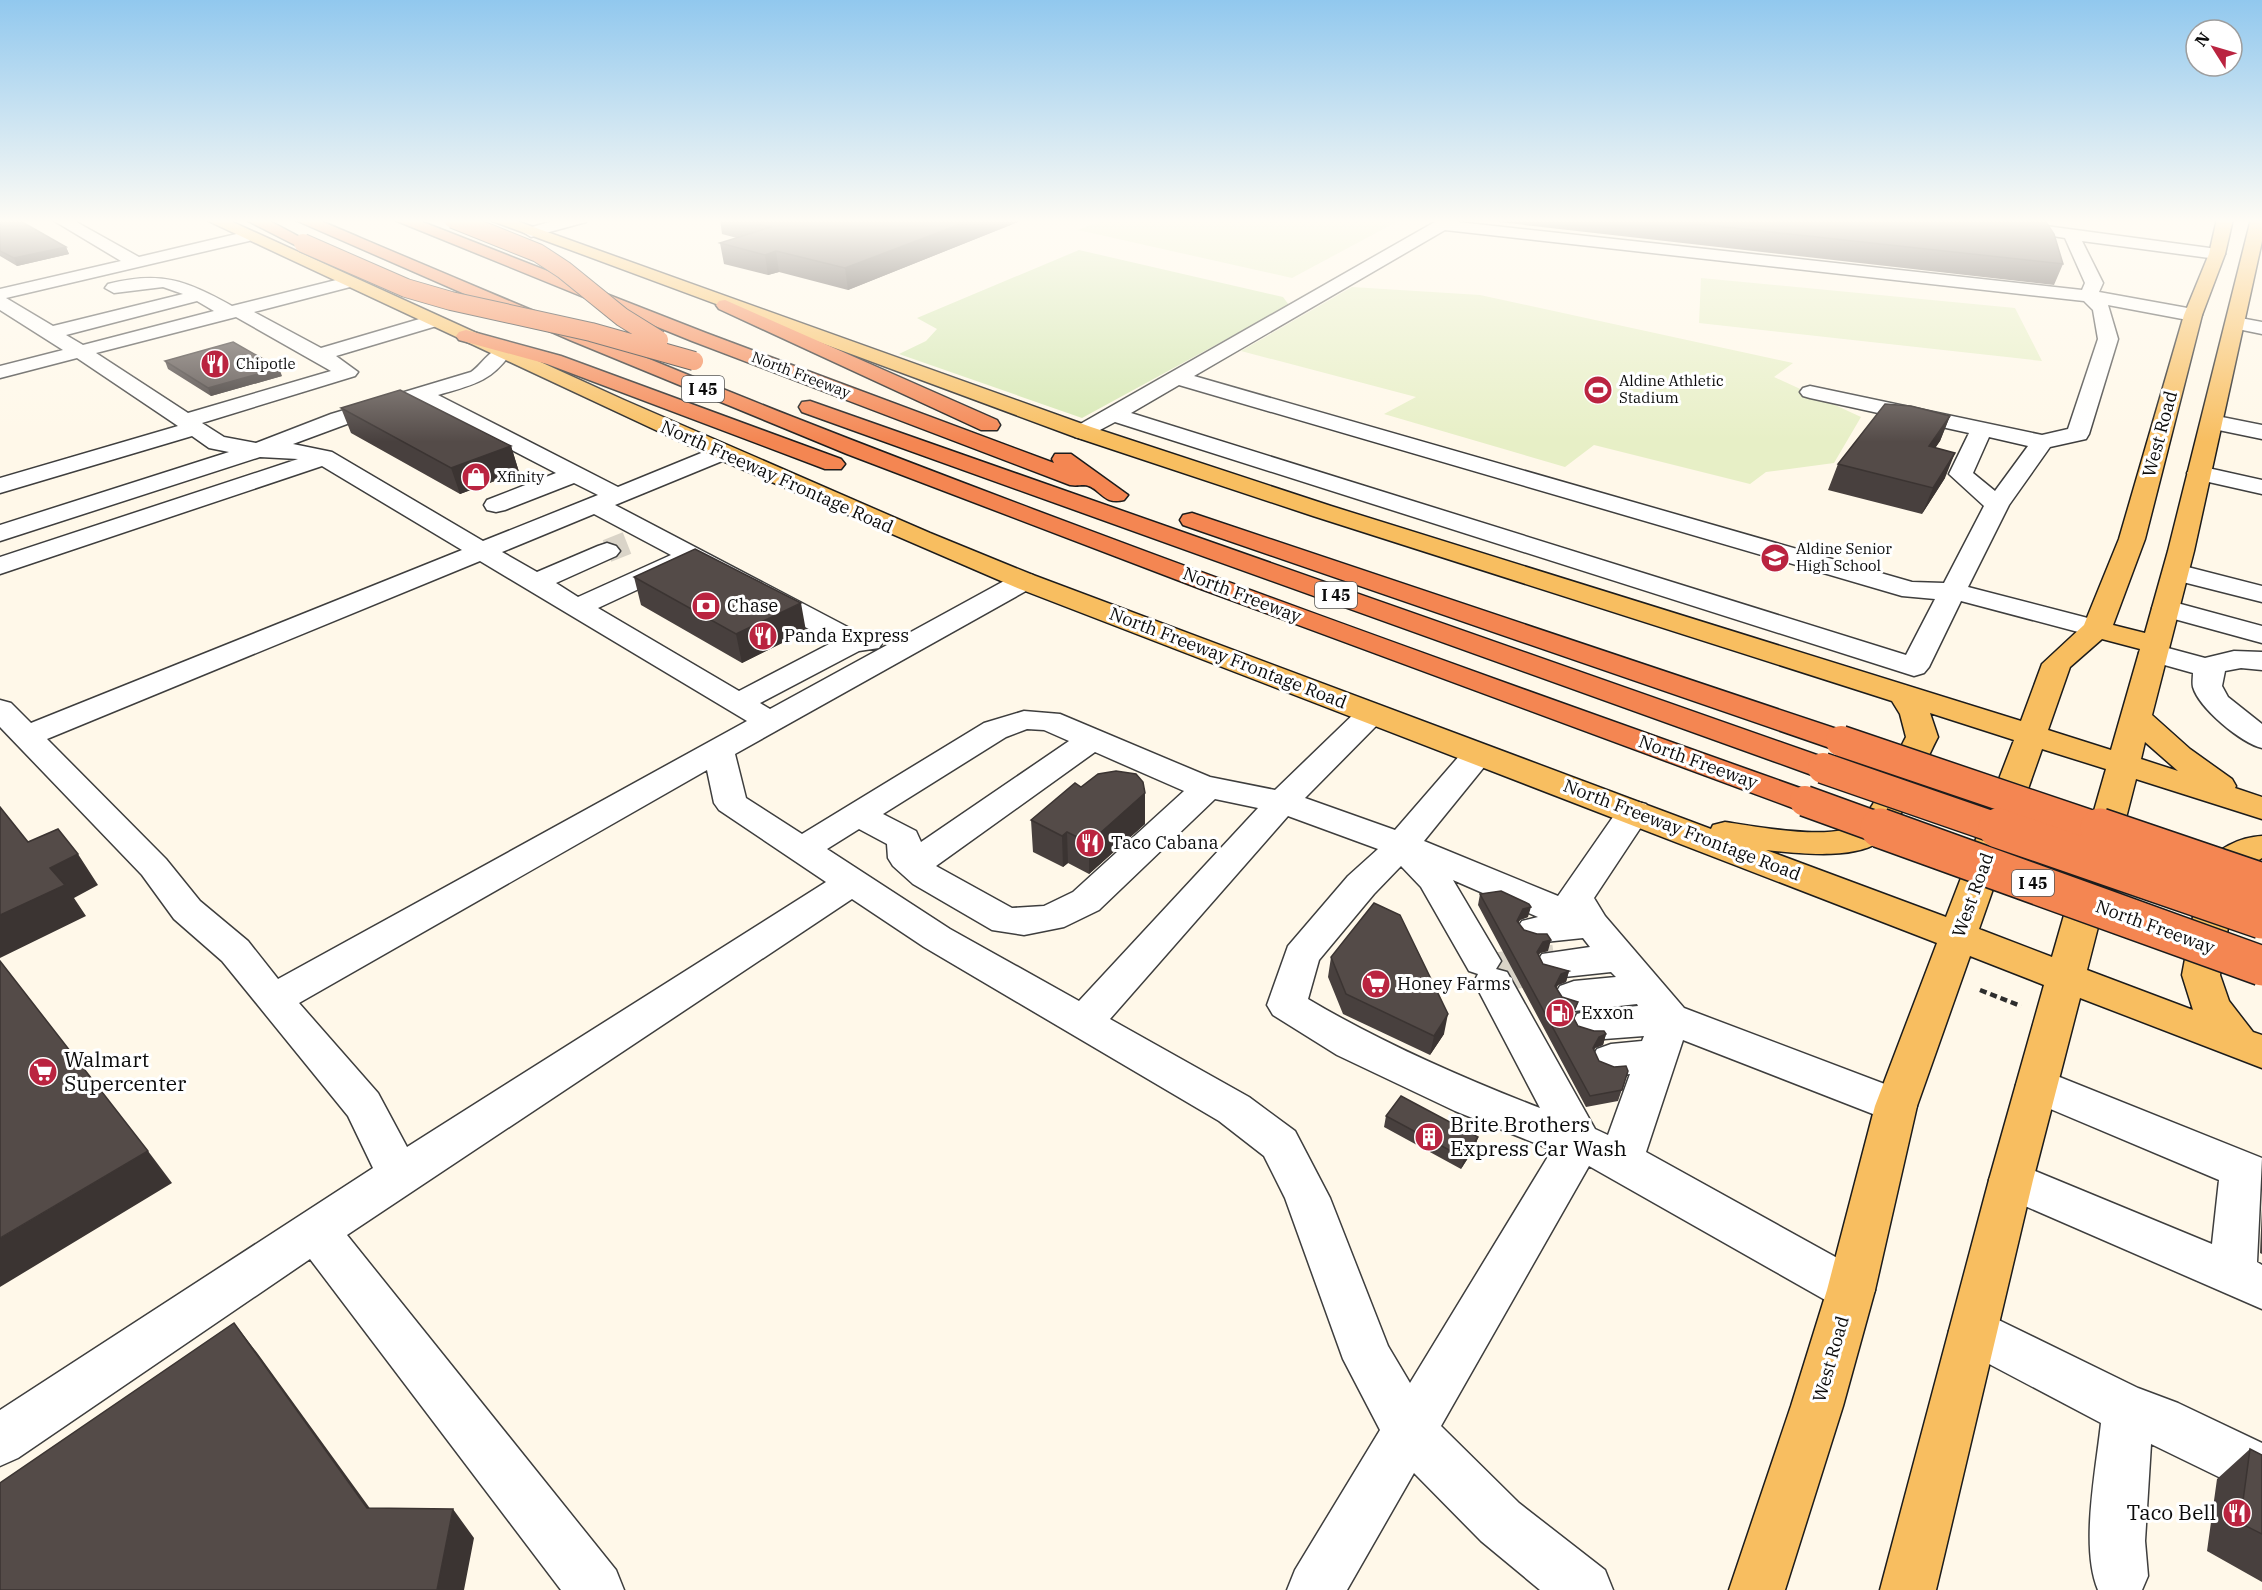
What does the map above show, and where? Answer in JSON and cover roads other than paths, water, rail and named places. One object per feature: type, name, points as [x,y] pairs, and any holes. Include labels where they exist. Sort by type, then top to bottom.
[{"type":"highway","points":[[424,293],[591,332],[694,362]]},
{"type":"highway","name":"North Freeway","points":[[476,293],[853,449],[1110,546],[1804,801],[2262,966]]},
{"type":"highway","name":"North Freeway","points":[[588,293],[1116,495],[1832,755],[2262,919]]},
{"type":"highway","points":[[593,293],[622,317],[694,362]]},
{"type":"highway","points":[[725,304],[1064,459],[1116,495]]},
{"type":"highway","name":"I 45","points":[[564,307],[716,370]]},
{"type":"highway","points":[[466,336],[554,360],[1008,528],[1110,546]]},
{"type":"highway","name":"North Freeway","points":[[794,400],[849,422],[1832,755],[2262,883]]},
{"type":"main road","name":"North Freeway Frontage Road","points":[[373,293],[719,454],[1024,581],[2250,1048]]},
{"type":"main road","points":[[696,293],[1083,432],[1322,511],[2251,804]]},
{"type":"main road","name":"West Road","points":[[1908,1590],[2012,1180],[2166,608],[2151,462],[2193,315],[2202,293]]},
{"type":"main road","name":"West Road","points":[[1757,1590],[1817,1406],[1851,1290],[1896,1106],[2057,664],[2097,629],[2161,550],[2199,473],[2244,293]]},
{"type":"main road","points":[[2193,315],[2235,323]]},
{"type":"main road","points":[[2097,629],[2155,649]]},
{"type":"main road","points":[[1672,827],[1801,842],[1851,841],[1872,831],[1922,737],[1915,714],[1903,694]]},
{"type":"main road","points":[[2136,717],[2179,756],[2251,804]]},
{"type":"main road","points":[[2250,1048],[2211,1006],[2201,975],[2220,869],[2250,848],[2262,847]]},
{"type":"street","points":[[0,486],[348,372],[261,323],[195,293]]},
{"type":"street","points":[[0,372],[304,293]]},
{"type":"street","points":[[1083,432],[1325,293]]},
{"type":"street","points":[[2065,293],[2193,315]]},
{"type":"street","points":[[50,333],[199,295]]},
{"type":"street","points":[[1810,392],[2042,442],[2078,434],[2108,339],[2102,309],[2089,296]]},
{"type":"street","points":[[6,310],[40,306]]},
{"type":"street","points":[[6,310],[50,333],[103,366],[218,443],[324,457],[754,712]]},
{"type":"street","points":[[319,355],[434,321]]},
{"type":"street","points":[[148,354],[261,323]]},
{"type":"street","points":[[2235,323],[2262,328]]},
{"type":"street","points":[[0,533],[258,450],[339,419],[483,373],[501,353]]},
{"type":"street","points":[[103,366],[125,360]]},
{"type":"street","points":[[1178,378],[1911,590],[1953,591],[2097,629]]},
{"type":"street","points":[[420,394],[576,474],[607,500],[618,537]]},
{"type":"street","points":[[2214,412],[2262,412]]},
{"type":"street","points":[[2214,412],[2262,432]]},
{"type":"street","points":[[1114,415],[1914,667],[1997,505],[2042,442]]},
{"type":"street","points":[[1982,429],[1961,474],[1997,505]]},
{"type":"street","points":[[25,737],[719,454]]},
{"type":"street","points":[[0,566],[324,457]]},
{"type":"street","points":[[2199,473],[2262,487]]},
{"type":"street","points":[[495,505],[576,474]]},
{"type":"street","points":[[525,578],[618,537],[691,555],[876,653]]},
{"type":"street","points":[[2161,550],[2259,585],[2254,633],[2166,608]]},
{"type":"street","points":[[576,608],[691,555]]},
{"type":"street","points":[[273,1000],[718,750],[754,712],[1024,581]]},
{"type":"street","points":[[2155,649],[2208,668]]},
{"type":"street","points":[[2208,668],[2218,662],[2235,660],[2262,662]]},
{"type":"street","points":[[2208,668],[2207,686],[2216,702],[2262,739]]},
{"type":"street","points":[[0,709],[154,867],[187,909],[235,951],[273,1000],[363,1105],[399,1175]]},
{"type":"street","points":[[2227,712],[2262,722]]},
{"type":"street","points":[[1084,1022],[1282,802],[1372,713]]},
{"type":"street","points":[[802,849],[995,730],[1024,720],[1049,721],[1208,787],[1282,802],[1402,845],[1592,925]]},
{"type":"street","points":[[913,865],[1093,739]]},
{"type":"street","points":[[718,750],[731,803],[937,938],[1233,1109],[1281,1144],[1307,1198],[1368,1359],[1409,1431],[1500,1522],[1585,1590]]},
{"type":"street","points":[[1478,754],[1402,845],[1361,885],[1301,956],[1287,1005],[1351,1044],[1470,1099],[1621,1160],[1851,1290]]},
{"type":"street","points":[[858,814],[904,838],[904,858],[926,876],[1005,921],[1024,922],[1051,918],[1086,901],[1208,787]]},
{"type":"street","points":[[1621,1160],[1657,1021],[1622,957],[1592,925],[1575,898],[1634,812]]},
{"type":"street","points":[[1402,845],[1435,880],[1514,1001],[1580,1142]]},
{"type":"street","points":[[0,1440],[399,1175],[852,882]]},
{"type":"street","points":[[1535,930],[1592,925]]},
{"type":"street","points":[[1555,964],[1622,957]]},
{"type":"street","points":[[1583,1011],[1657,1021],[1896,1106]]},
{"type":"street","points":[[1611,1060],[1657,1021]]},
{"type":"street","points":[[2012,1180],[2247,1281],[2252,1174],[2037,1085]]},
{"type":"street","points":[[1315,1590],[1580,1142]]},
{"type":"street","points":[[316,1231],[596,1590]]},
{"type":"street","points":[[1974,1331],[2128,1410],[2160,1420],[2262,1471]]},
{"type":"street","points":[[2128,1410],[2118,1541],[2129,1585]]},
{"type":"tunnel","points":[[607,551],[627,543]]},
{"type":"tunnel","points":[[1488,973],[1555,964]]},
{"type":"place","name":"Chipotle","points":[[215,364]]},
{"type":"place","name":"Aldine Athletic Stadium","points":[[1598,390]]},
{"type":"place","name":"Xfinity","points":[[476,477]]},
{"type":"place","name":"Aldine Senior High School","points":[[1775,558]]},
{"type":"place","name":"Chase","points":[[706,606]]},
{"type":"place","name":"Panda Express","points":[[763,636]]},
{"type":"place","name":"Taco Cabana","points":[[1090,843]]},
{"type":"place","name":"Honey Farms","points":[[1376,984]]},
{"type":"place","name":"Exxon","points":[[1560,1013]]},
{"type":"place","name":"Walmart Supercenter","points":[[43,1072]]},
{"type":"place","name":"Brite Brothers Express Car Wash","points":[[1429,1137]]},
{"type":"place","name":"Taco Bell","points":[[2237,1513]]}]
